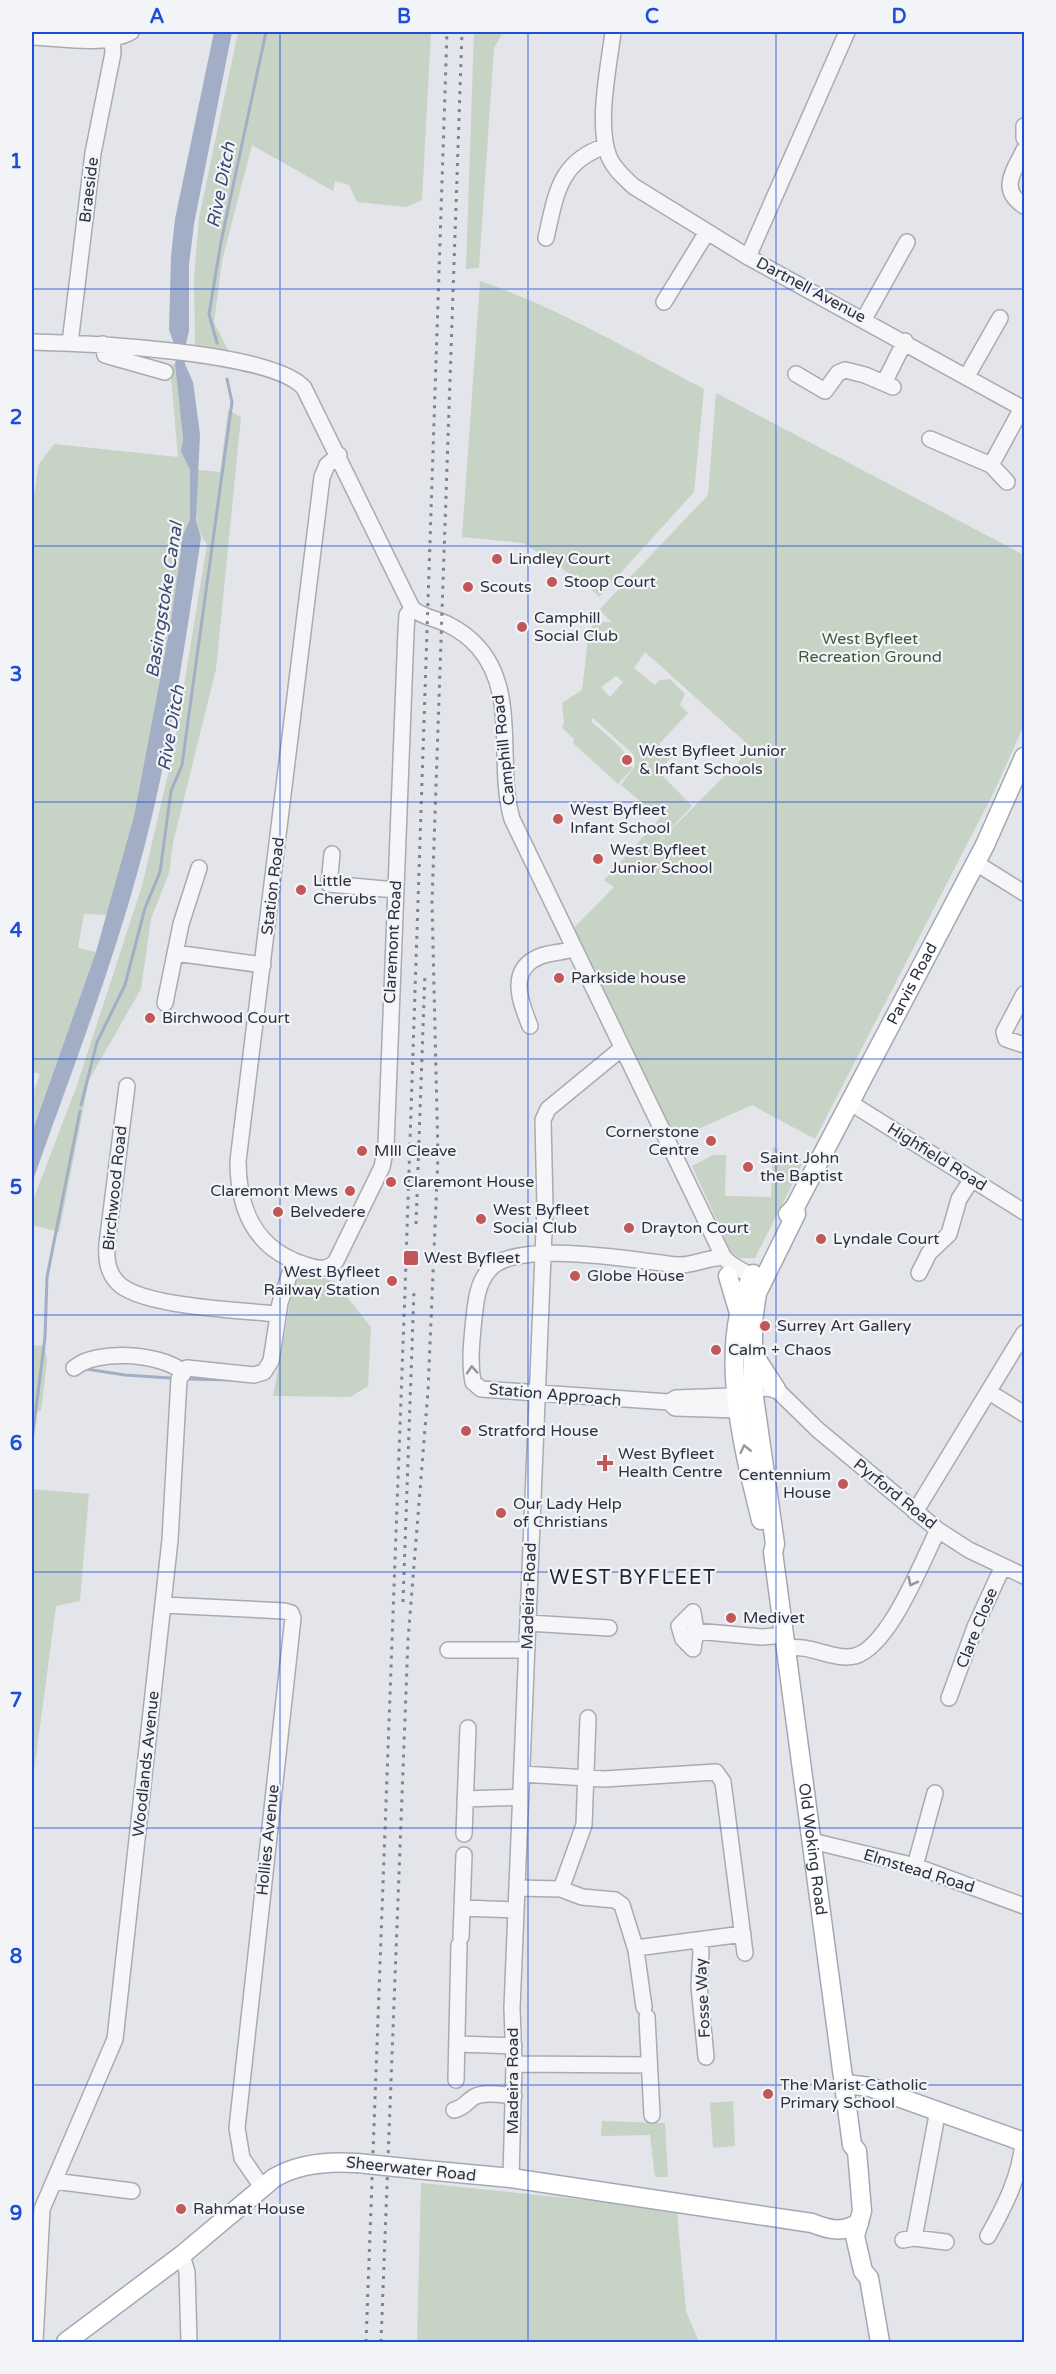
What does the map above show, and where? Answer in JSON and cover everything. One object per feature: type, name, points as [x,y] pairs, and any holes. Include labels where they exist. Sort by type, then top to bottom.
[{"type":"main road","name":"Parvis Road","points":[[755,1284],[787,1215],[795,1207],[976,863],[1024,757]]},
{"type":"main road","points":[[728,1276],[739,1313]]},
{"type":"main road","name":"Old Woking Road","points":[[746,1400],[735,1360],[739,1313],[755,1284]]},
{"type":"main road","name":"Old Woking Road","points":[[755,1284],[746,1400],[753,1488],[767,1546],[772,1552],[786,1642],[834,2019],[846,2084],[852,2145],[848,2154],[851,2212],[859,2223],[856,2242],[863,2271],[869,2278],[880,2343]]},
{"type":"main road","points":[[751,1351],[777,1390]]},
{"type":"main road","points":[[846,2084],[870,2087],[1024,2142]]},
{"type":"main road","name":"Sheerwater Road","points":[[66,2343],[182,2254],[262,2187],[285,2172],[307,2165],[327,2162],[357,2163],[511,2178],[812,2223],[841,2230],[848,2230],[859,2223]]},
{"type":"street","points":[[32,37],[112,39],[130,32]]},
{"type":"street","points":[[614,32],[605,111],[606,146],[616,170],[633,186],[748,257]]},
{"type":"street","name":"Dartnell Avenue","points":[[847,32],[748,257],[905,341],[1023,409]]},
{"type":"street","name":"Braeside","points":[[70,343],[95,142],[112,53],[112,39]]},
{"type":"street","points":[[1024,126],[1024,138]]},
{"type":"street","points":[[546,238],[553,206],[566,173],[575,160],[606,146]]},
{"type":"street","points":[[1024,150],[1009,189],[1011,195],[1024,206]]},
{"type":"street","points":[[664,302],[707,232]]},
{"type":"street","points":[[864,319],[907,242]]},
{"type":"street","points":[[967,376],[994,339],[1000,318]]},
{"type":"street","points":[[796,374],[825,391],[838,373],[845,370],[888,385],[905,341]]},
{"type":"street","points":[[32,342],[103,344],[198,353],[293,377],[308,393],[412,608]]},
{"type":"street","points":[[103,344],[105,355],[165,372]]},
{"type":"street","points":[[991,465],[1023,409]]},
{"type":"street","points":[[930,439],[991,465],[1007,482]]},
{"type":"street","name":"Station Road","points":[[333,1265],[322,1268],[294,1261],[258,1237],[249,1218],[239,1176],[239,1155],[322,477],[327,465],[339,455]]},
{"type":"street","name":"Claremont Road","points":[[333,1265],[382,1167],[386,1146],[406,631],[407,615],[412,608]]},
{"type":"street","name":"Camphill Road","points":[[412,608],[423,616],[448,624],[460,632],[479,648],[490,665],[503,710],[507,802],[527,851],[728,1276]]},
{"type":"street","points":[[332,854],[329,884],[396,890]]},
{"type":"street","points":[[976,863],[1024,893]]},
{"type":"street","points":[[165,1003],[181,924],[199,868]]},
{"type":"street","points":[[524,1019],[518,987],[522,970],[530,961],[574,948]]},
{"type":"street","points":[[175,953],[263,965]]},
{"type":"street","points":[[1024,994],[1004,1032],[1006,1039],[1024,1045]]},
{"type":"street","name":"Madeira Road","points":[[511,2178],[516,1910],[543,1253],[545,1113],[621,1049]]},
{"type":"street","name":"Birchwood Road","points":[[127,1086],[107,1244],[107,1263],[115,1280],[131,1293],[149,1299],[277,1314]]},
{"type":"street","name":"Highfield Road","points":[[849,1102],[1024,1212]]},
{"type":"street","name":"Birchwood Road","points":[[108,1104],[124,1105]]},
{"type":"street","points":[[918,1273],[929,1254],[949,1234],[959,1199],[972,1179]]},
{"type":"street","points":[[543,1253],[655,1261],[678,1265],[718,1253]]},
{"type":"street","name":"Station Approach","points":[[543,1253],[511,1257],[489,1269],[478,1290],[471,1348],[472,1375],[477,1388],[669,1402],[676,1398],[746,1400]]},
{"type":"street","name":"Camphill Road","points":[[718,1253],[727,1263],[755,1284]]},
{"type":"street","points":[[74,1368],[87,1360],[108,1355],[158,1361],[182,1371],[189,1368],[261,1374],[270,1364],[277,1314],[294,1261]]},
{"type":"street","points":[[728,1276],[755,1284]]},
{"type":"street","points":[[915,1512],[1024,1333]]},
{"type":"street","name":"Woodlands Avenue","points":[[35,2343],[41,2216],[116,2039],[164,1605],[170,1540],[178,1383],[182,1371]]},
{"type":"street","points":[[746,1400],[777,1390]]},
{"type":"street","name":"Pyrford Road","points":[[777,1390],[818,1430],[938,1530],[969,1550],[1024,1576]]},
{"type":"street","points":[[988,1392],[1024,1414]]},
{"type":"street","points":[[696,1631],[761,1637],[846,1657],[866,1650],[891,1622],[938,1530]]},
{"type":"street","name":"Clare Close","points":[[954,1694],[975,1627],[1003,1566]]},
{"type":"street","name":"Hollies Avenue","points":[[164,1605],[284,1611],[291,1613],[293,1618],[237,2128],[242,2157],[262,2187]]},
{"type":"street","points":[[528,1623],[609,1628]]},
{"type":"street","points":[[448,1650],[472,1657],[527,1650]]},
{"type":"street","points":[[561,1889],[584,1825],[588,1718]]},
{"type":"street","points":[[464,1834],[468,1728]]},
{"type":"street","points":[[522,1774],[587,1778],[634,1778],[708,1771],[718,1774],[723,1782],[745,1953]]},
{"type":"street","points":[[915,1866],[935,1793]]},
{"type":"street","points":[[465,1799],[521,1797]]},
{"type":"street","name":"Elmstead Road","points":[[812,1841],[915,1866],[1024,1906]]},
{"type":"street","points":[[456,2080],[464,1855]]},
{"type":"street","points":[[517,1888],[561,1889],[582,1897],[615,1900],[622,1905],[636,1948],[646,2012],[652,2115]]},
{"type":"street","points":[[462,1908],[516,1910]]},
{"type":"street","points":[[636,1948],[743,1934]]},
{"type":"street","name":"Fosse Way","points":[[699,1940],[701,1952],[699,1986],[706,2056]]},
{"type":"street","points":[[457,2044],[514,2046]]},
{"type":"street","points":[[514,2064],[649,2065]]},
{"type":"street","points":[[454,2109],[464,2108],[472,2098],[481,2094],[514,2096]]},
{"type":"street","points":[[938,2110],[908,2239],[946,2242]]},
{"type":"street","points":[[988,2236],[1004,2208],[1022,2163],[1024,2142]]},
{"type":"street","points":[[54,2181],[132,2191]]},
{"type":"street","points":[[182,2254],[187,2272],[189,2343]]},
{"type":"green space","points":[[238,32],[431,32],[422,200],[406,207],[357,202],[349,185],[335,181],[333,191],[252,145],[222,261],[214,322],[227,348],[237,358],[195,349],[194,278],[199,218]]},
{"type":"green space","points":[[474,32],[503,32],[494,48],[479,268],[466,269]]},
{"type":"green space","points":[[480,281],[566,317],[704,389],[694,492],[599,597],[591,588],[523,543],[462,537]]},
{"type":"green space","points":[[175,364],[183,438],[181,452],[190,470],[190,519],[183,535],[171,621],[134,816],[107,915],[84,914],[78,948],[96,952],[34,1125],[30,1112],[40,1074],[32,1072],[32,506],[39,464],[54,444],[178,457],[170,365]]},
{"type":"green space","name":"West Byfleet Recreation Ground","points":[[716,393],[1024,555],[1024,725],[994,792],[815,1139],[752,1105],[676,1139],[572,930],[614,887],[604,880],[660,818],[621,785],[635,766],[634,755],[593,718],[591,721],[616,743],[630,762],[632,769],[618,784],[575,745],[574,739],[562,728],[564,722],[562,703],[582,690],[589,630],[596,622],[612,622],[599,610],[708,495]],"holes":[[[645,652],[752,748],[647,854],[692,806],[658,771],[672,757],[659,744],[688,713],[680,705],[685,694],[670,679],[660,680],[655,685],[634,668]],[[616,676],[623,682],[610,697],[601,687]]]},
{"type":"green space","points":[[228,410],[241,417],[216,669],[173,843],[169,873],[151,919],[141,989],[89,1080],[59,1232],[32,1225],[32,1203],[76,1088],[142,886],[173,753],[207,544],[202,537],[197,519],[197,470],[220,472]]},
{"type":"green space","points":[[773,1147],[804,1161],[755,1258],[739,1258],[731,1252],[692,1166],[713,1155],[726,1155],[725,1196],[771,1197]]},
{"type":"green space","points":[[299,1271],[335,1282],[371,1327],[368,1386],[350,1397],[273,1396],[291,1298]]},
{"type":"green space","points":[[32,1345],[45,1346],[47,1362],[41,1411],[32,1412]]},
{"type":"green space","points":[[32,1489],[89,1494],[80,1601],[56,1606],[32,1786]]},
{"type":"green space","points":[[733,2101],[735,2146],[713,2148],[710,2103]]},
{"type":"green space","points":[[602,2121],[665,2123],[668,2177],[655,2177],[650,2135],[601,2136]]},
{"type":"green space","points":[[421,2183],[607,2202],[677,2213],[686,2311],[699,2342],[417,2342]]},
{"type":"water","name":"Basingstoke Canal","points":[[214,32],[232,32],[194,224],[189,265],[189,331],[184,352],[185,364],[193,382],[200,434],[196,520],[201,538],[188,623],[158,791],[137,874],[101,991],[32,1183],[32,1132],[96,952],[134,816],[171,621],[183,535],[190,519],[190,470],[181,452],[183,438],[175,364],[177,352],[169,330],[171,256],[175,219]]},
{"type":"waterway","name":"Rive Ditch","points":[[217,343],[209,314],[221,242],[266,32]]},
{"type":"waterway","name":"Rive Ditch","points":[[81,1105],[97,1042],[125,985],[145,908],[160,872],[171,791],[182,765],[232,402],[227,379]]},
{"type":"waterway","name":"Rive Ditch","points":[[32,1441],[45,1337],[47,1277],[80,1111]]},
{"type":"waterway","points":[[86,1369],[125,1375],[170,1378]]},
{"type":"waterway","points":[[187,1379],[231,1380]]},
{"type":"railway","points":[[366,2342],[405,1291],[447,32]]},
{"type":"railway","points":[[381,2342],[408,1640],[428,1391],[438,1156],[432,902],[462,32]]},
{"type":"railway","points":[[416,1224],[425,972]]},
{"type":"railway","points":[[403,1602],[414,1290]]},
{"type":"place","name":"Lindley Court","points":[[497,559]]},
{"type":"place","name":"Stoop Court","points":[[552,582]]},
{"type":"place","name":"Scouts","points":[[468,587]]},
{"type":"place","name":"Camphill Social Club","points":[[522,627]]},
{"type":"place","name":"West Byfleet Junior & Infant Schools","points":[[627,760]]},
{"type":"place","name":"West Byfleet Infant School","points":[[558,819]]},
{"type":"place","name":"West Byfleet Junior School","points":[[598,859]]},
{"type":"place","name":"Little Cherubs","points":[[301,890]]},
{"type":"place","name":"Parkside house","points":[[559,978]]},
{"type":"place","name":"Birchwood Court","points":[[150,1018]]},
{"type":"place","name":"Cornerstone Centre","points":[[711,1141]]},
{"type":"place","name":"MIll Cleave","points":[[362,1151]]},
{"type":"place","name":"Saint John the Baptist","points":[[748,1167]]},
{"type":"place","name":"Claremont House","points":[[391,1182]]},
{"type":"place","name":"Claremont Mews","points":[[350,1191]]},
{"type":"place","name":"Belvedere","points":[[278,1212]]},
{"type":"place","name":"West Byfleet Social Club","points":[[481,1219]]},
{"type":"place","name":"Drayton Court","points":[[629,1228]]},
{"type":"place","name":"Lyndale Court","points":[[821,1239]]},
{"type":"place","name":"West Byfleet","points":[[411,1258]]},
{"type":"place","name":"Globe House","points":[[575,1276]]},
{"type":"place","name":"West Byfleet Railway Station","points":[[392,1281]]},
{"type":"place","name":"Surrey Art Gallery","points":[[765,1326]]},
{"type":"place","name":"Calm + Chaos","points":[[716,1350]]},
{"type":"place","name":"Stratford House","points":[[466,1431]]},
{"type":"place","name":"West Byfleet Health Centre","points":[[605,1463]]},
{"type":"place","name":"Centennium House","points":[[843,1484]]},
{"type":"place","name":"Our Lady Help of Christians","points":[[501,1513]]},
{"type":"place","name":"Medivet","points":[[731,1618]]},
{"type":"place","name":"The Marist Catholic Primary School","points":[[768,2094]]},
{"type":"place","name":"Rahmat House","points":[[181,2209]]},
{"type":"district","name":"WEST BYFLEET","points":[[633,1578]]}]
